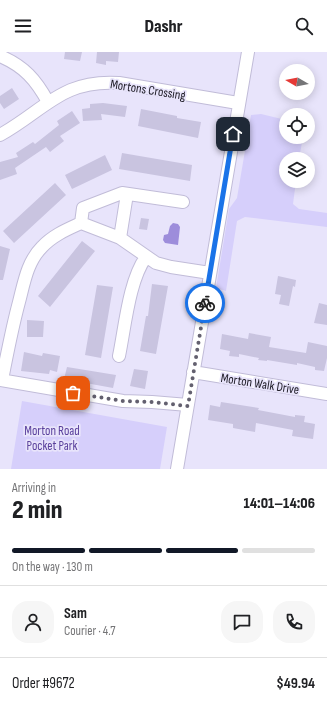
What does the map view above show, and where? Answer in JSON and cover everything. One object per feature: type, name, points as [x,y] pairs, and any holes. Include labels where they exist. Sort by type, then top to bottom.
[{"type":"street","points":[[178,469],[238,103],[248,52]]},
{"type":"street","points":[[0,56],[11,60],[26,71],[39,86],[48,102]]},
{"type":"street","name":"Mortons Crossing","points":[[0,135],[62,93],[90,84],[105,82],[238,103]]},
{"type":"street","points":[[81,223],[83,208],[122,193],[183,202]]},
{"type":"street","points":[[120,238],[127,194]]},
{"type":"street","points":[[188,406],[152,402],[123,401],[1,380],[27,272],[34,257],[43,246],[62,232],[81,223],[120,238],[156,263],[171,267],[210,273]]},
{"type":"street","points":[[119,356],[134,280],[140,264],[146,257]]},
{"type":"street","name":"Morton Walk Drive","points":[[193,372],[327,394]]},
{"type":"green space","points":[[261,114],[279,118],[279,144],[302,144],[300,152],[279,152],[279,188],[295,188],[293,204],[299,209],[327,213],[327,227],[245,217],[237,221],[226,291],[216,288],[229,209],[237,198],[251,115]]},
{"type":"green space","name":"Morton Road Pocket Park","points":[[22,401],[167,427],[160,469],[11,469]]},
{"type":"shaded area","points":[[173,223],[178,224],[180,227],[178,245],[165,243],[163,240],[164,235],[168,234],[170,226]]},
{"type":"building","points":[[65,52],[82,52],[80,61],[64,59]]},
{"type":"building","points":[[97,52],[119,52],[118,62],[106,61],[106,65],[96,63]]},
{"type":"building","points":[[12,88],[19,99],[4,109],[0,103],[0,96]]},
{"type":"building","points":[[103,103],[127,106],[125,117],[101,114],[102,120],[83,121],[82,109],[90,108],[90,104]]},
{"type":"building","points":[[141,109],[201,122],[198,138],[138,126]]},
{"type":"building","points":[[72,111],[80,123],[60,136],[64,141],[50,152],[46,147],[15,168],[17,174],[0,180],[0,162],[18,157],[16,153],[33,142],[35,144],[59,125],[57,121]]},
{"type":"building","points":[[122,153],[192,165],[190,181],[119,169]]},
{"type":"building","points":[[105,155],[112,170],[72,189],[65,175]]},
{"type":"building","points":[[55,183],[66,195],[14,243],[3,231]]},
{"type":"building","points":[[141,218],[149,219],[147,230],[139,229]]},
{"type":"building","points":[[82,241],[95,251],[50,307],[38,296]]},
{"type":"building","points":[[0,246],[10,249],[3,280],[0,280]]},
{"type":"building","points":[[278,276],[296,280],[295,287],[293,286],[289,306],[279,304],[281,295],[275,294]]},
{"type":"building","points":[[152,284],[168,286],[156,354],[140,351],[146,316],[148,316]]},
{"type":"building","points":[[97,285],[113,287],[101,358],[85,355]]},
{"type":"building","points":[[319,303],[327,305],[327,325],[314,323]]},
{"type":"building","points":[[27,320],[44,321],[43,337],[27,337]]},
{"type":"building","points":[[249,333],[271,337],[269,347],[306,353],[308,342],[327,346],[327,358],[324,371],[315,370],[315,367],[297,363],[297,365],[258,360],[259,358],[239,354],[239,357],[229,356],[230,351],[220,349],[222,334],[248,339]]},
{"type":"building","points":[[24,352],[42,356],[43,353],[60,356],[57,372],[50,370],[49,374],[21,371]]},
{"type":"building","points":[[67,367],[116,375],[113,388],[64,379]]},
{"type":"building","points":[[134,369],[148,371],[145,389],[130,386]]},
{"type":"building","points":[[221,402],[259,408],[258,410],[295,417],[295,415],[305,416],[304,422],[315,424],[313,439],[292,436],[293,430],[256,423],[255,432],[233,428],[233,424],[208,420],[210,405],[220,407]]},
{"type":"way so far","points":[[73,393],[123,401],[152,402],[188,406],[205,303]]},
{"type":"route","points":[[205,303],[233,134]]}]
